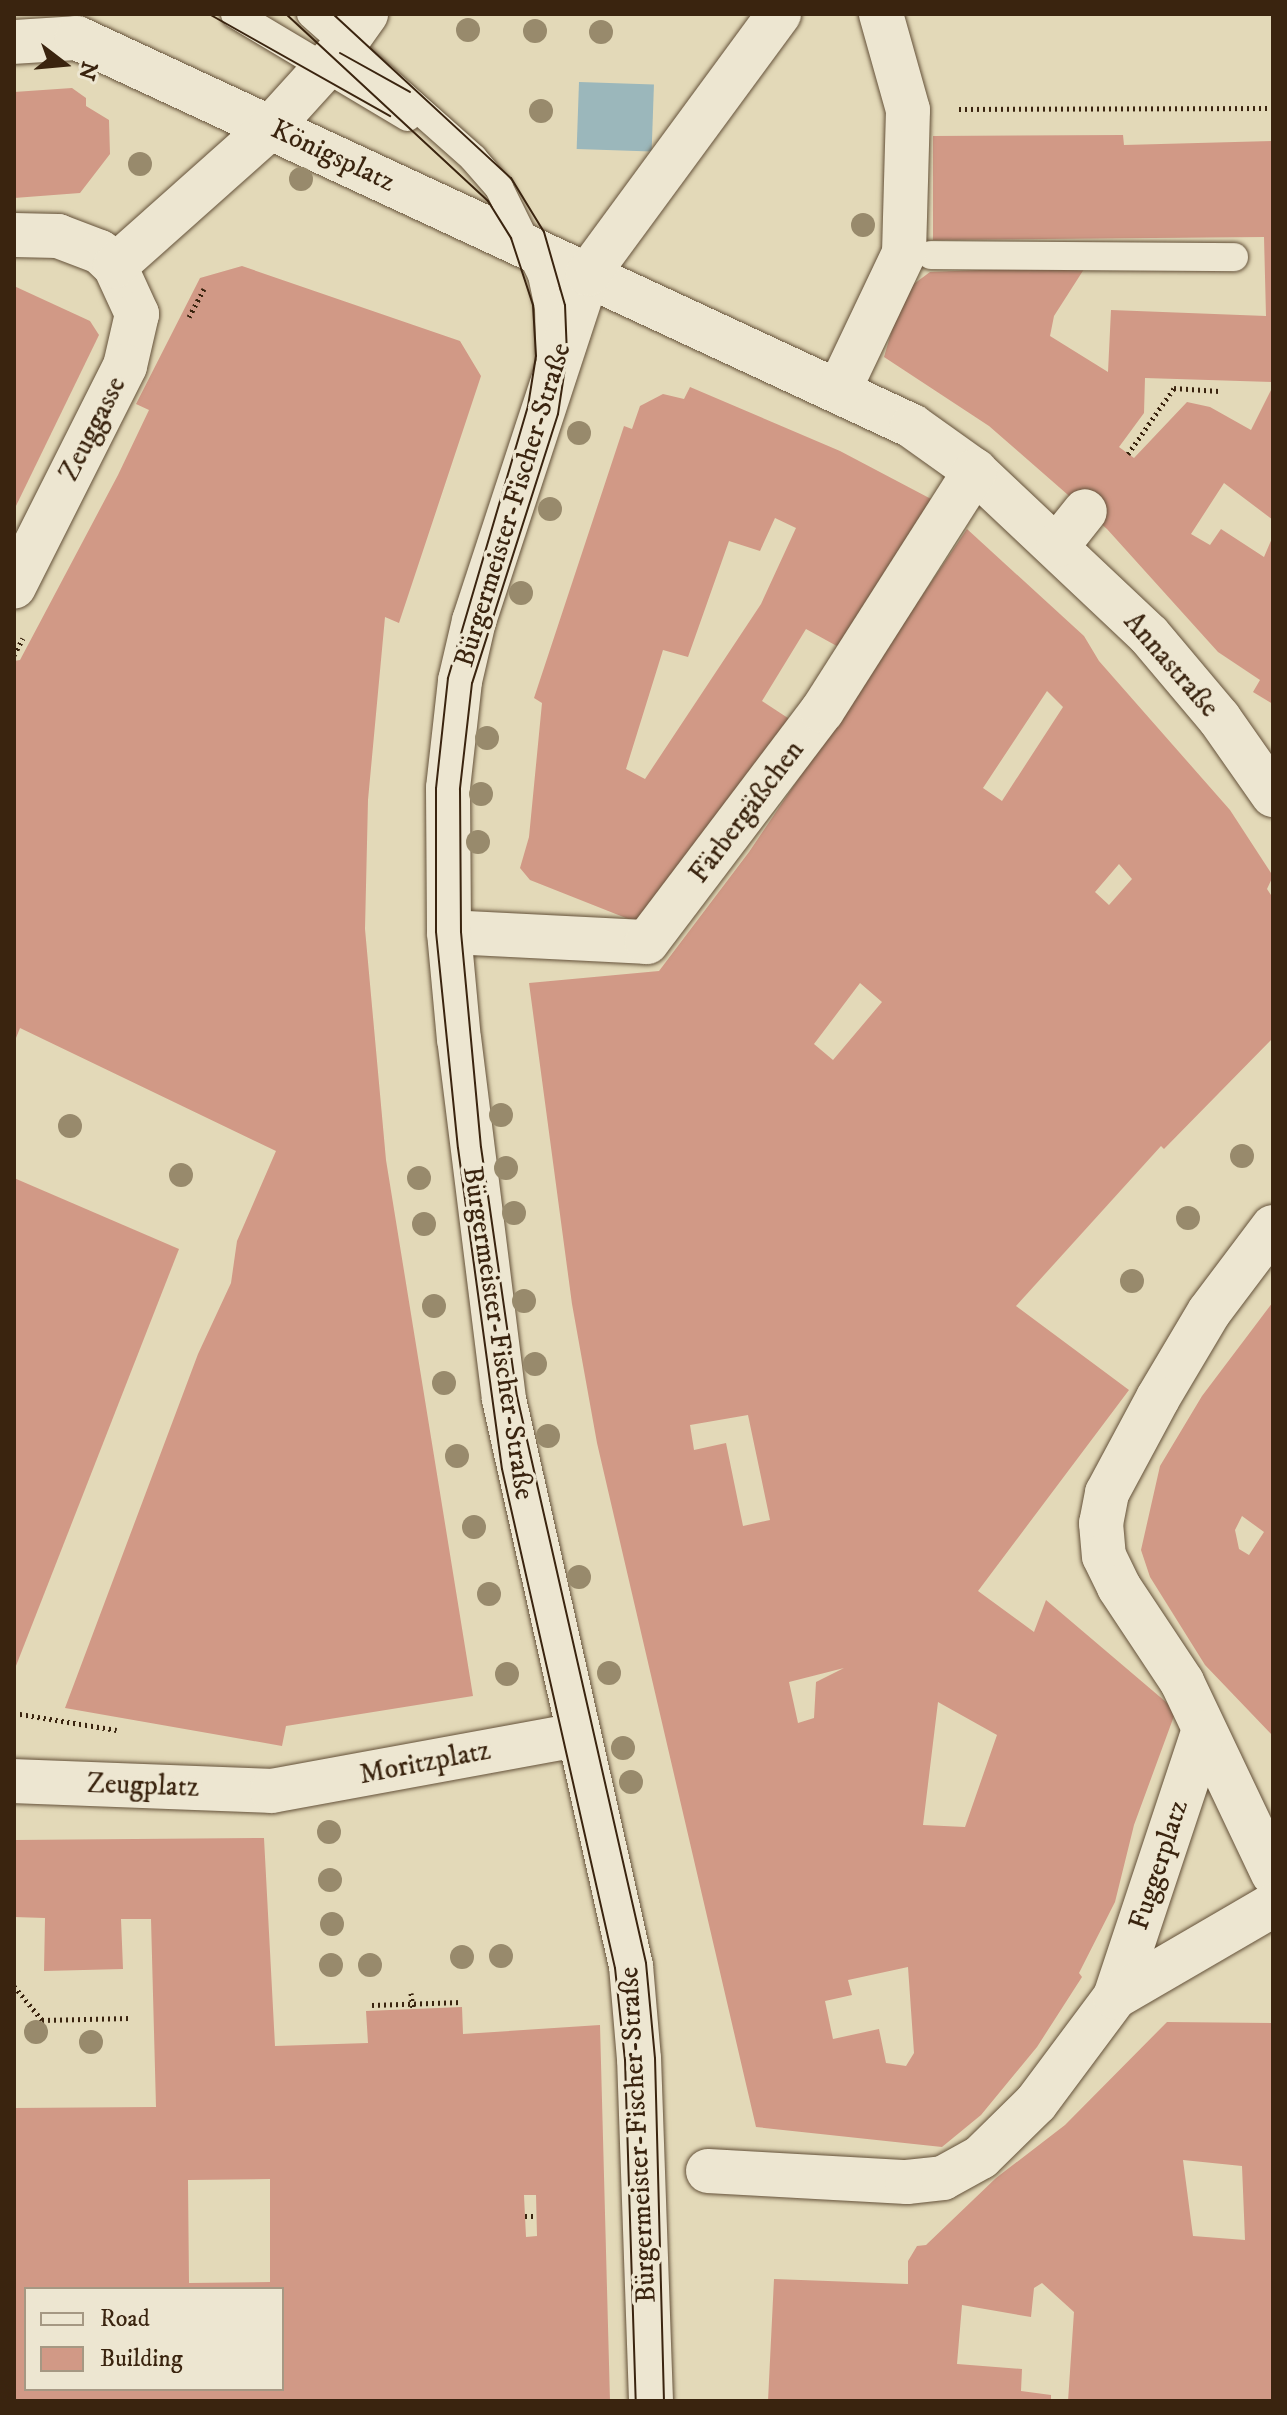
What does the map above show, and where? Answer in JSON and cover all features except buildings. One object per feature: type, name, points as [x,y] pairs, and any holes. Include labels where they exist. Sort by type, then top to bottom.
[{"type":"street","points":[[588,274],[779,14]]},
{"type":"street","points":[[839,390],[918,254],[921,109],[881,14]]},
{"type":"street","name":"Königsplatz","points":[[14,42],[77,38],[839,390]]},
{"type":"street","points":[[14,235],[81,243],[115,266],[271,127],[346,42]]},
{"type":"street","name":"Zeuggasse","points":[[14,587],[133,340],[137,314],[115,266]]},
{"type":"street","name":"Bürgermeister-Fischer-Straße","points":[[588,274],[527,456],[460,681],[448,788],[449,932],[470,1147],[504,1399],[633,1981],[651,2401]]},
{"type":"street","name":"Annastraße","points":[[839,390],[912,426],[975,471],[1058,545],[1149,635],[1219,718],[1273,795]]},
{"type":"street","name":"Färbergäßchen","points":[[449,932],[647,942],[822,711],[975,471]]},
{"type":"street","points":[[1058,545],[1085,511]]},
{"type":"street","name":"Fuggerplatz","points":[[1273,1227],[1209,1312],[1158,1398],[1107,1493],[1101,1523],[1104,1556],[1119,1587],[1182,1682],[1203,1732],[1273,1874]]},
{"type":"street","name":"Fuggerplatz","points":[[708,2171],[907,2182],[943,2178],[981,2157],[1036,2103],[1115,1997],[1203,1732]]},
{"type":"street","name":"Moritzplatz","points":[[272,1791],[578,1735]]},
{"type":"street","name":"Zeugplatz","points":[[14,1781],[272,1791]]},
{"type":"street","name":"Fuggerplatz","points":[[1115,1997],[1273,1905]]},
{"type":"lane","points":[[235,14],[346,42]]},
{"type":"lane","points":[[311,14],[473,158],[499,188],[533,249],[549,307],[551,333],[547,377],[527,456]]},
{"type":"lane","points":[[918,254],[1234,257]]},
{"type":"path","points":[[921,109],[1273,108]]},
{"type":"path","points":[[1128,454],[1174,388],[1219,391]]},
{"type":"path","points":[[14,1986],[42,2020],[130,2018]]},
{"type":"path","points":[[411,1993],[412,2007]]},
{"type":"path","points":[[372,2005],[412,2007],[462,2002]]},
{"type":"path","points":[[525,2216],[536,2216]]},
{"type":"water","points":[[579,82],[654,85],[652,152],[577,149]]},
{"type":"tram line","points":[[209,14],[390,116]]},
{"type":"tram line","points":[[286,14],[488,201],[511,238],[533,305],[536,356],[528,406],[448,678],[436,788],[436,932],[458,1148],[502,1469],[615,1968],[625,2060],[636,2401]]},
{"type":"tram line","points":[[333,14],[511,178],[544,232],[565,305],[567,355],[558,414],[472,683],[460,789],[461,932],[481,1147],[517,1396],[646,1963],[655,2058],[664,2401]]},
{"type":"tram line","points":[[340,53],[410,92]]}]
